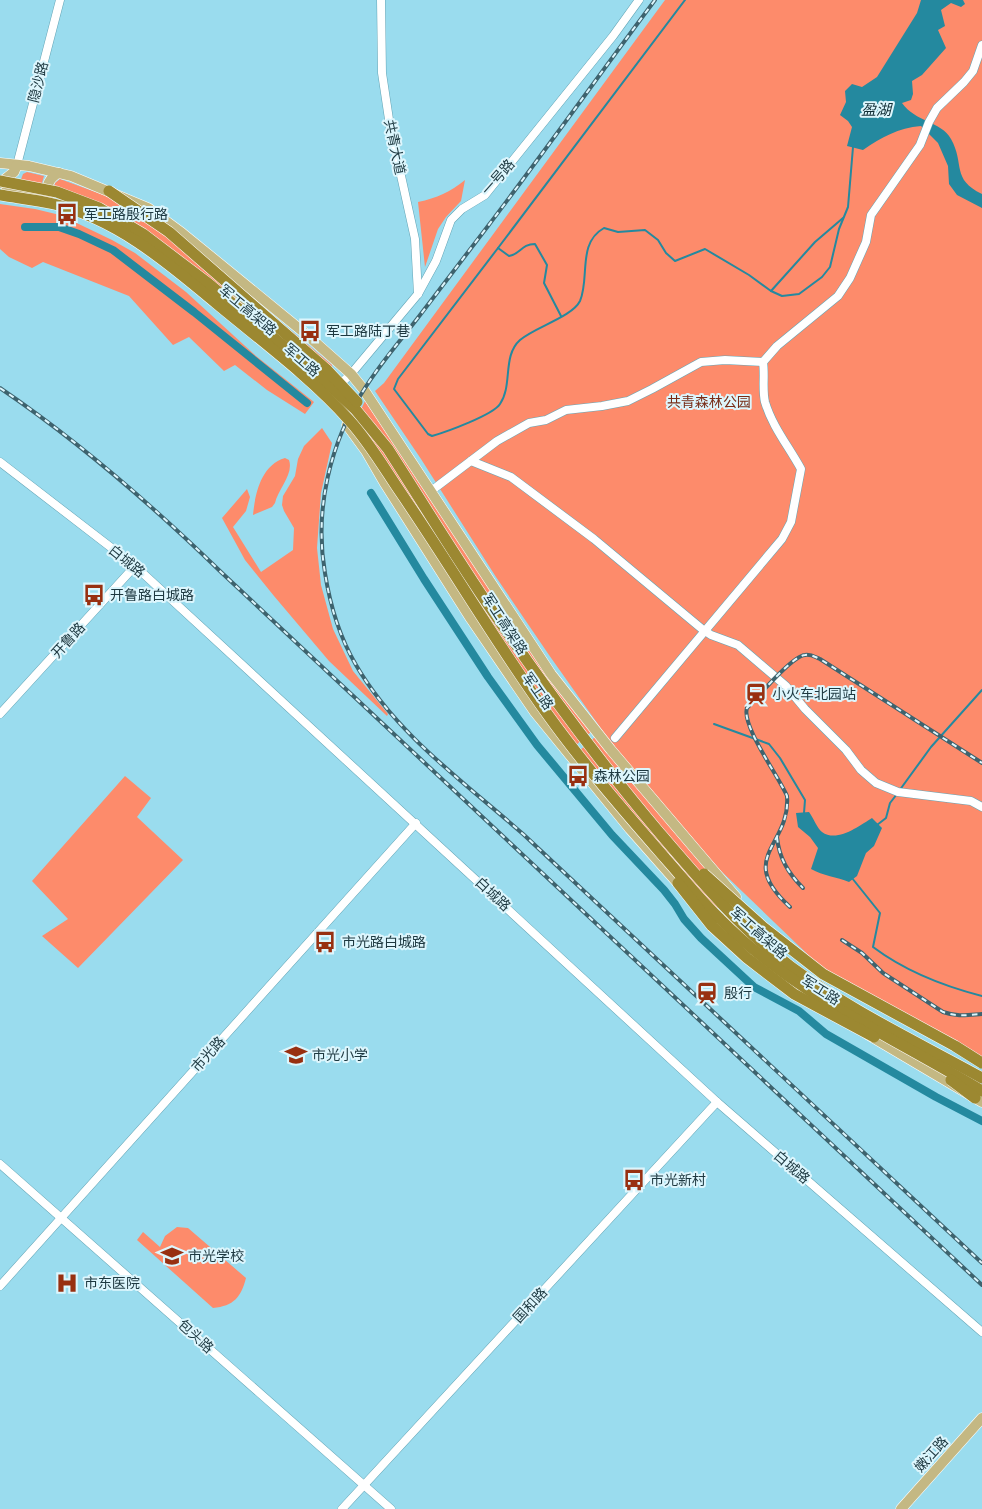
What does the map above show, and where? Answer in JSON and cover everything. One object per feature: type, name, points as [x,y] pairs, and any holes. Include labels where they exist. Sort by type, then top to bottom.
[{"type":"highway","name":"军工高架路","points":[[0,182],[21,184],[99,208],[142,234],[209,284],[317,374],[356,410],[378,435],[489,607],[612,777],[739,922],[792,967],[842,1000],[982,1078]]},
{"type":"highway","points":[[109,191],[169,232],[327,370],[360,406],[378,435]]},
{"type":"highway","name":"军工高架路","points":[[0,196],[57,204],[107,224],[138,242],[183,275],[329,399],[349,419],[364,438],[432,537],[489,628],[548,716],[643,833],[718,918],[749,947],[780,972],[980,1097]]},
{"type":"highway","points":[[671,846],[763,927],[823,974],[955,1046],[982,1064]]},
{"type":"main road","name":"军工路","points":[[0,163],[71,176],[148,208],[182,233],[307,335],[351,374],[364,390],[551,674],[610,750],[759,925],[798,960],[823,978],[950,1050],[982,1064]]},
{"type":"main road","points":[[0,182],[14,172],[16,165]]},
{"type":"main road","points":[[48,199],[47,186],[54,175],[59,173]]},
{"type":"main road","name":"军工路","points":[[0,191],[29,193],[79,211],[135,245],[283,361],[325,399],[366,451],[472,619],[534,711],[630,829],[707,916],[733,941],[783,983],[980,1097]]},
{"type":"main road","name":"嫩江路","points":[[901,1509],[982,1418]]},
{"type":"street","name":"隐沙路","points":[[16,165],[60,0]]},
{"type":"street","name":"共青大道","points":[[380,0],[382,73],[390,126],[415,239],[418,294]]},
{"type":"street","name":"一号路","points":[[325,399],[351,374],[418,294],[436,261],[451,220],[462,209],[485,195],[613,36],[639,0]]},
{"type":"street","points":[[615,738],[782,539],[791,522],[801,469],[772,421],[764,400],[765,373],[763,362],[776,346],[838,296],[850,278],[866,242],[871,216],[920,145],[937,108],[973,71],[982,44]]},
{"type":"street","points":[[431,491],[497,441],[529,423],[546,420],[566,410],[628,401],[652,390],[701,362],[725,360],[763,362]]},
{"type":"street","points":[[471,461],[511,478],[594,538],[706,631],[738,645],[786,686],[805,709],[846,750],[861,770],[876,783],[898,792],[971,801],[982,807]]},
{"type":"street","name":"白城路","points":[[0,462],[135,566],[718,1102],[982,1332]]},
{"type":"street","name":"开鲁路","points":[[0,714],[135,566]]},
{"type":"street","name":"市光路","points":[[0,1286],[416,823]]},
{"type":"street","name":"国和路","points":[[342,1509],[718,1102]]},
{"type":"street","name":"包头路","points":[[0,1164],[391,1509]]},
{"type":"green space","name":"共青森林公园","points":[[665,0],[982,0],[982,1057],[826,972],[721,871],[651,792],[607,737],[496,577],[375,391],[384,383]]},
{"type":"green space","points":[[27,172],[44,176],[40,190],[20,182],[23,174]]},
{"type":"green space","points":[[60,179],[109,197],[189,245],[332,365],[333,373],[54,187],[55,183]]},
{"type":"green space","points":[[465,180],[461,201],[438,229],[425,267],[418,202],[443,194]]},
{"type":"green space","points":[[0,204],[60,215],[135,253],[186,292],[256,356],[314,402],[305,414],[267,390],[235,365],[224,371],[189,337],[173,345],[129,296],[43,262],[32,268],[9,257],[0,249]]},
{"type":"green space","points":[[365,401],[547,674],[591,732],[575,746],[355,422]]},
{"type":"green space","points":[[322,428],[332,443],[321,493],[317,548],[321,585],[333,629],[353,671],[388,714],[387,716],[329,661],[274,596],[245,560],[222,518],[247,489],[250,497],[246,511],[233,527],[261,572],[293,550],[294,528],[284,511],[282,505],[283,496],[295,476],[298,459],[304,446]]},
{"type":"green space","points":[[285,458],[289,460],[290,465],[288,476],[275,503],[272,507],[253,515],[255,498],[261,481],[270,467]]},
{"type":"green space","points":[[595,737],[730,898],[715,910],[578,752]]},
{"type":"green space","points":[[125,776],[151,798],[137,817],[183,860],[78,968],[42,936],[68,919],[32,881]]},
{"type":"green space","points":[[177,1227],[188,1228],[246,1278],[239,1295],[231,1303],[213,1308],[137,1240],[143,1232],[160,1247],[165,1236]]},
{"type":"water","name":"盈湖","points":[[921,0],[963,0],[965,4],[961,7],[951,3],[941,10],[945,26],[938,30],[946,48],[922,75],[912,81],[913,94],[911,100],[902,103],[914,114],[947,133],[955,148],[962,177],[966,183],[982,194],[982,208],[957,195],[949,184],[948,166],[938,143],[921,126],[890,134],[863,150],[847,146],[852,127],[840,115],[846,102],[845,91],[852,84],[862,87],[877,77],[917,13]]},
{"type":"water","points":[[809,812],[820,830],[828,835],[841,835],[872,818],[882,828],[874,846],[866,853],[857,876],[849,882],[811,869],[818,848],[810,837],[798,827],[796,813]]},
{"type":"waterway","points":[[498,248],[685,0]]},
{"type":"waterway","points":[[561,316],[544,283],[547,265],[535,244],[530,244],[509,256],[498,248],[398,379],[394,389],[428,434],[432,436],[469,423],[496,408],[504,396],[511,354],[520,340],[569,312],[580,301],[590,242],[604,228],[618,232],[645,230],[658,240],[666,253],[675,261],[705,249],[749,275],[771,291],[782,296],[799,294],[822,277],[830,267],[839,229],[848,207],[853,147]]},
{"type":"waterway","points":[[771,291],[815,242],[843,218]]},
{"type":"waterway","points":[[25,227],[59,227],[113,250],[307,403]]},
{"type":"waterway","points":[[371,493],[488,677],[537,745],[612,835],[664,890],[684,919],[701,938],[754,987],[799,1011],[826,1034],[982,1121]]},
{"type":"waterway","points":[[899,791],[931,747],[982,690]]},
{"type":"waterway","points":[[714,724],[769,744],[780,758],[805,800],[804,813]]},
{"type":"waterway","points":[[877,825],[886,818],[890,803],[897,794]]},
{"type":"waterway","points":[[852,878],[880,913],[873,947],[885,956],[925,977],[953,988],[982,996]]},
{"type":"railway","points":[[655,0],[509,198],[383,362],[353,409],[342,431],[334,454],[324,501],[322,549],[327,585],[333,609],[340,632],[356,665],[372,690],[411,735],[432,756],[523,834],[982,1263]]},
{"type":"railway","points":[[0,388],[87,453],[169,523],[982,1285]]},
{"type":"railway","points":[[790,907],[774,890],[767,876],[766,863],[786,813],[787,796],[755,738],[747,716],[747,708],[792,662],[805,655],[811,655],[820,659],[982,763]]},
{"type":"railway","points":[[777,837],[785,865],[803,888]]},
{"type":"railway","points":[[842,940],[862,953],[883,973],[943,1012],[958,1015],[982,1014]]},
{"type":"place","name":"军工路殷行路","points":[[67,214]]},
{"type":"place","name":"军工路陆丁巷","points":[[310,331]]},
{"type":"place","name":"开鲁路白城路","points":[[94,595]]},
{"type":"place","name":"小火车北园站","points":[[756,694]]},
{"type":"place","name":"森林公园","points":[[578,776]]},
{"type":"place","name":"市光路白城路","points":[[325,942]]},
{"type":"place","name":"殷行","points":[[707,993]]},
{"type":"place","name":"市光小学","points":[[296,1055]]},
{"type":"place","name":"市光新村","points":[[634,1180]]},
{"type":"place","name":"市光学校","points":[[172,1256]]},
{"type":"place","name":"市东医院","points":[[67,1283]]}]
